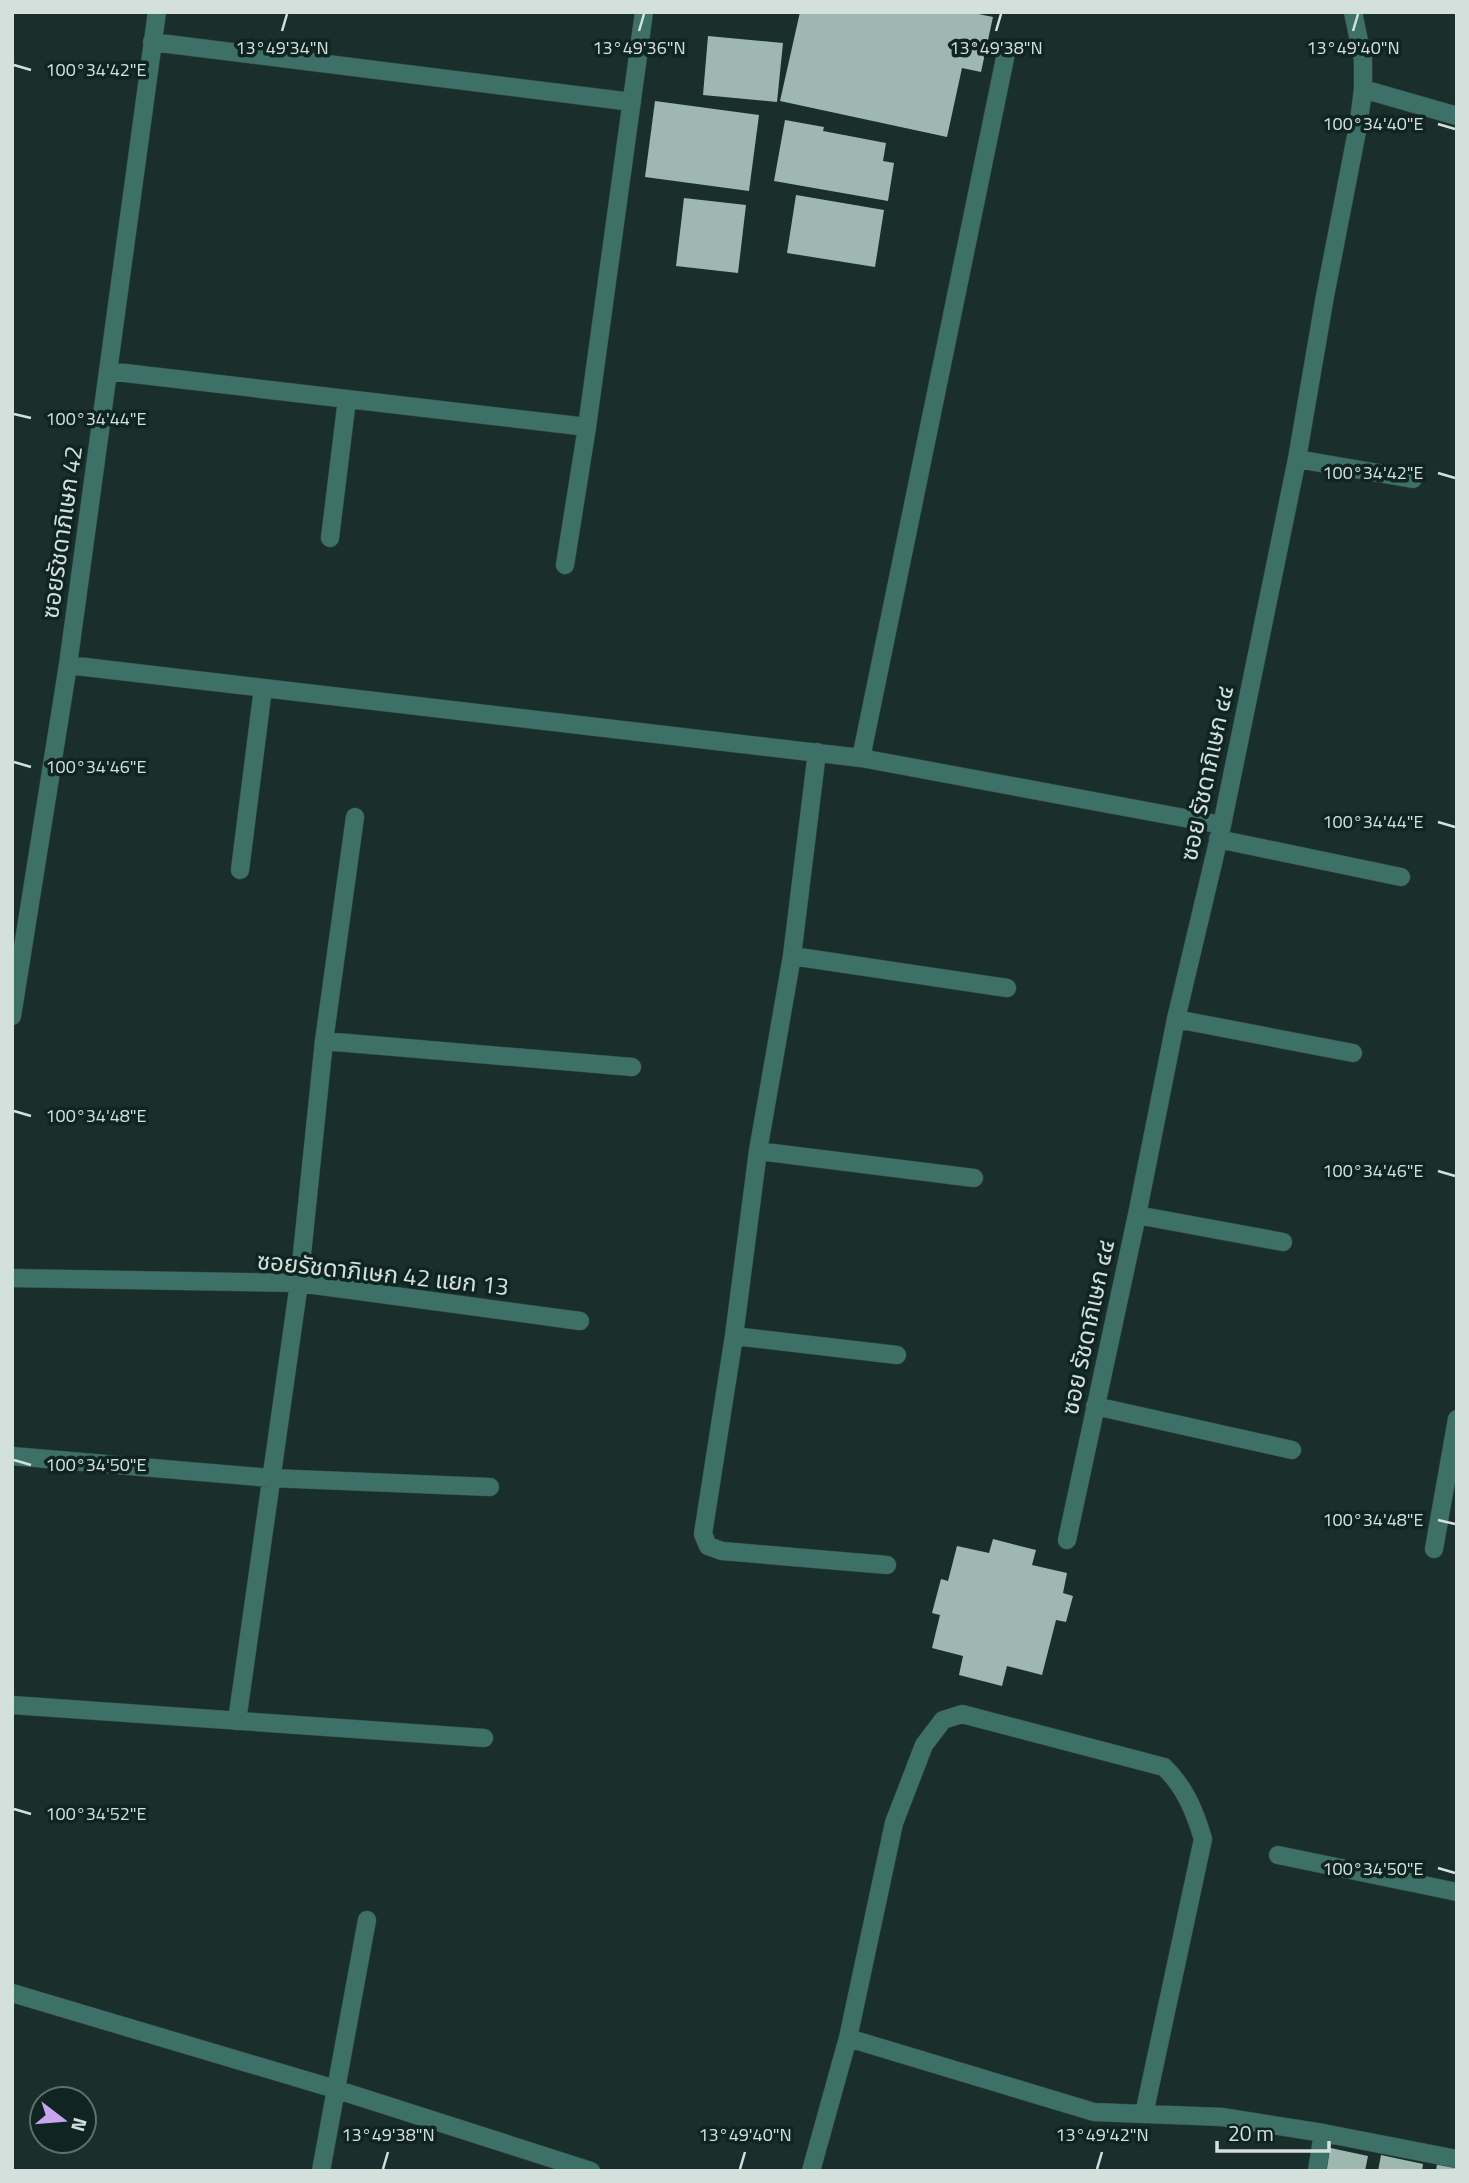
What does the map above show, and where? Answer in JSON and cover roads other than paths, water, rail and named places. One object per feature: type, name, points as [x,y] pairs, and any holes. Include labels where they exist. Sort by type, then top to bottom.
[{"type":"street","name":"ซอยรัชดาภิเษก 42","points":[[12,1016],[68,665],[157,12]]},
{"type":"street","points":[[565,565],[587,427],[644,12]]},
{"type":"street","name":"ซอย รัชดาภิเษก ๔๔","points":[[1067,1541],[1176,1019],[1220,832],[1297,459],[1359,121],[1363,60],[1353,12]]},
{"type":"street","points":[[152,42],[632,102]]},
{"type":"street","points":[[861,758],[1005,58]]},
{"type":"street","points":[[1363,89],[1457,116]]},
{"type":"street","points":[[108,372],[587,427]]},
{"type":"street","points":[[330,538],[347,399]]},
{"type":"street","points":[[1297,459],[1413,479]]},
{"type":"street","points":[[68,665],[861,758],[1220,832],[1401,877]]},
{"type":"street","points":[[240,870],[263,688]]},
{"type":"street","points":[[817,752],[792,956],[758,1150],[734,1336],[704,1534],[708,1546],[722,1551],[887,1565]]},
{"type":"street","points":[[237,1721],[299,1283],[324,1041],[355,817]]},
{"type":"street","points":[[792,956],[1006,988]]},
{"type":"street","points":[[1176,1019],[1353,1053]]},
{"type":"street","points":[[324,1041],[632,1067]]},
{"type":"street","points":[[758,1150],[974,1178]]},
{"type":"street","points":[[1137,1215],[1283,1242]]},
{"type":"street","name":"ซอยรัชดาภิเษก 42 แยก 13","points":[[12,1278],[299,1283],[580,1321]]},
{"type":"street","points":[[734,1336],[897,1355]]},
{"type":"street","points":[[1096,1406],[1292,1450]]},
{"type":"street","points":[[1434,1549],[1457,1419]]},
{"type":"street","points":[[12,1456],[270,1478],[490,1487]]},
{"type":"street","points":[[12,1705],[484,1738]]},
{"type":"street","points":[[811,2171],[848,2038],[894,1823],[924,1745],[943,1720],[962,1714],[1164,1767],[1178,1780],[1195,1811],[1203,1839],[1144,2115]]},
{"type":"street","points":[[1278,1855],[1457,1892]]},
{"type":"street","points":[[321,2171],[367,1920]]},
{"type":"street","points":[[12,1993],[335,2089],[591,2171]]},
{"type":"street","points":[[848,2038],[1094,2112],[1222,2118],[1323,2133],[1457,2159]]},
{"type":"street","points":[[1318,2171],[1323,2133]]}]
